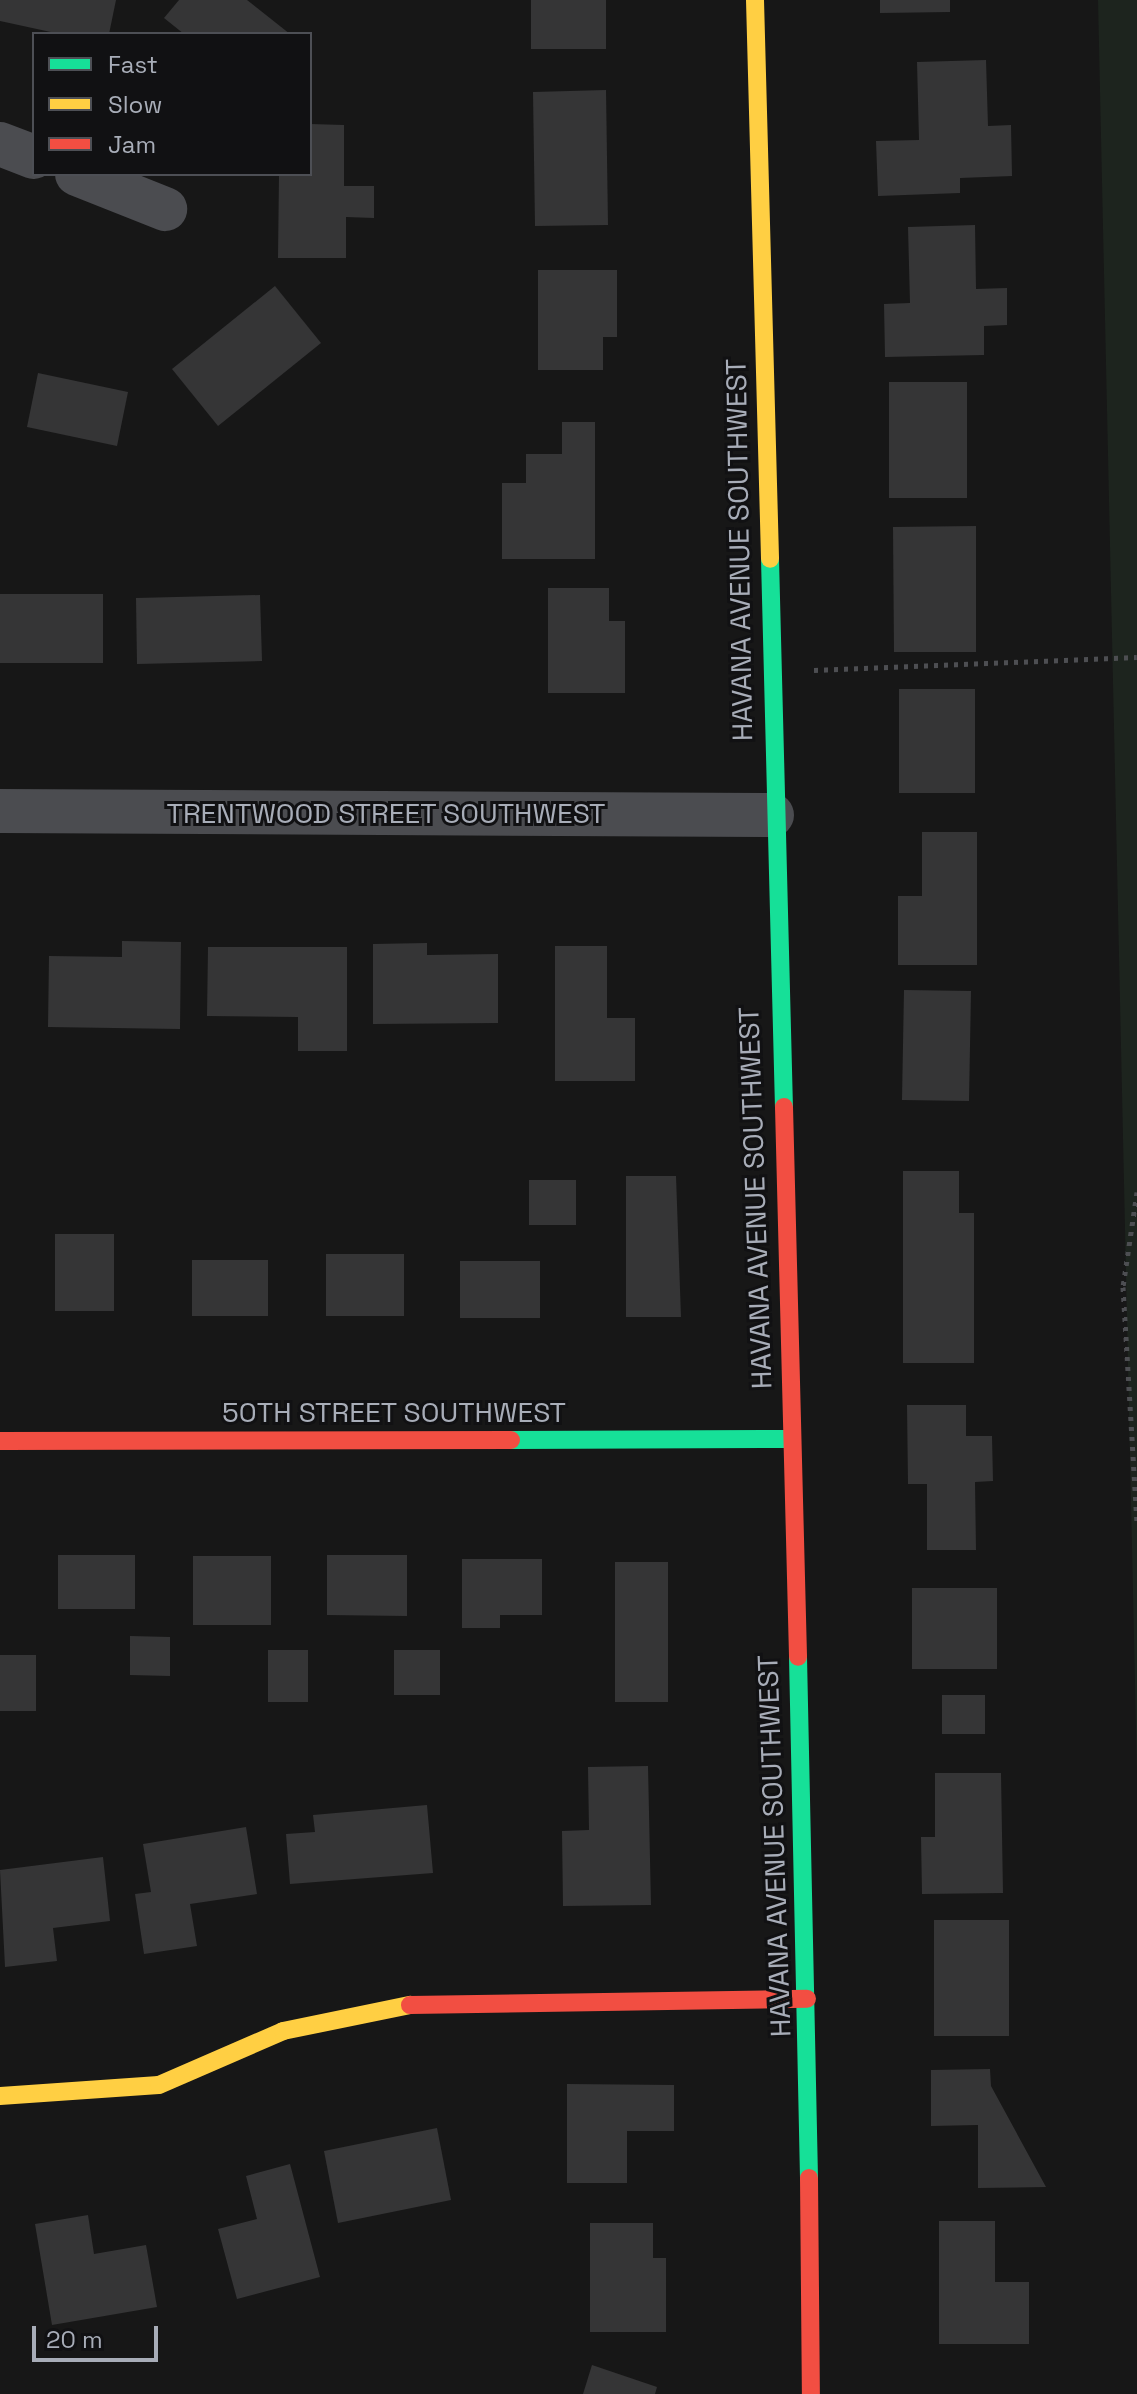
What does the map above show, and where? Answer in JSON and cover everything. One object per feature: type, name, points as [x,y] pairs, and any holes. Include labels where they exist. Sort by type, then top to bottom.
[{"type":"street","name":"HAVANA AVENUE SOUTHWEST","points":[[755,0],[772,815],[807,1999],[811,2394]]},
{"type":"street","points":[[0,144],[32,156]]},
{"type":"street","points":[[82,176],[165,209]]},
{"type":"street","name":"TRENTWOOD STREET SOUTHWEST","points":[[0,811],[772,815]]},
{"type":"street","name":"50TH STREET SOUTHWEST","points":[[0,1441],[789,1439]]},
{"type":"street","points":[[0,2096],[159,2085],[283,2031],[389,2005],[807,1999]]},
{"type":"path","points":[[769,671],[1137,657]]},
{"type":"path","points":[[1137,1192],[1123,1287],[1137,1525]]},
{"type":"shaded area","points":[[1098,0],[1137,0],[1137,1775]]},
{"type":"building","points":[[0,0],[116,0],[109,32],[51,32],[0,21]]},
{"type":"building","points":[[179,0],[247,0],[287,32],[182,32],[164,18]]},
{"type":"building","points":[[531,0],[606,0],[606,49],[531,49]]},
{"type":"building","points":[[880,0],[950,0],[950,12],[880,13]]},
{"type":"building","points":[[986,60],[988,126],[1011,125],[1012,176],[960,178],[960,193],[878,196],[876,141],[919,140],[917,62]]},
{"type":"building","points":[[606,90],[608,225],[535,226],[533,92]]},
{"type":"building","points":[[312,124],[344,125],[344,186],[374,186],[374,218],[346,217],[346,258],[278,258],[279,176],[312,176]]},
{"type":"building","points":[[975,225],[976,289],[1007,288],[1007,325],[984,326],[984,355],[885,357],[884,304],[910,303],[908,227]]},
{"type":"building","points":[[538,270],[617,270],[617,337],[603,337],[603,370],[538,370]]},
{"type":"building","points":[[275,286],[321,343],[218,426],[172,369]]},
{"type":"building","points":[[38,373],[128,392],[117,446],[27,427]]},
{"type":"building","points":[[889,382],[967,382],[967,498],[889,498]]},
{"type":"building","points":[[562,422],[595,422],[595,559],[502,559],[502,483],[526,483],[526,454],[562,454]]},
{"type":"building","points":[[976,526],[976,652],[894,652],[893,527]]},
{"type":"building","points":[[548,588],[609,588],[609,621],[625,621],[625,693],[548,693]]},
{"type":"building","points":[[0,594],[103,594],[103,663],[0,663]]},
{"type":"building","points":[[260,595],[262,661],[137,664],[136,598]]},
{"type":"building","points":[[899,689],[975,689],[975,793],[899,793]]},
{"type":"building","points":[[922,832],[977,832],[977,965],[898,965],[898,896],[922,896]]},
{"type":"building","points":[[122,941],[181,942],[180,1029],[48,1027],[49,956],[122,957]]},
{"type":"building","points":[[427,943],[427,955],[498,954],[498,1023],[373,1024],[373,944]]},
{"type":"building","points":[[555,946],[607,946],[607,1018],[635,1018],[635,1081],[555,1081]]},
{"type":"building","points":[[208,947],[347,947],[347,1051],[298,1051],[298,1017],[207,1016]]},
{"type":"building","points":[[904,990],[971,991],[969,1101],[902,1100]]},
{"type":"building","points":[[903,1171],[959,1171],[959,1213],[974,1213],[974,1363],[903,1363]]},
{"type":"building","points":[[626,1176],[676,1176],[681,1317],[626,1317]]},
{"type":"building","points":[[529,1180],[576,1180],[576,1225],[529,1225]]},
{"type":"building","points":[[55,1234],[114,1234],[114,1311],[55,1311]]},
{"type":"building","points":[[326,1254],[404,1254],[404,1316],[326,1316]]},
{"type":"building","points":[[192,1260],[268,1260],[268,1316],[192,1316]]},
{"type":"building","points":[[460,1261],[540,1261],[540,1318],[460,1318]]},
{"type":"building","points":[[907,1405],[966,1405],[966,1436],[992,1436],[993,1481],[975,1482],[976,1550],[927,1550],[927,1484],[908,1484]]},
{"type":"building","points":[[58,1555],[135,1555],[135,1609],[58,1609]]},
{"type":"building","points":[[327,1555],[407,1555],[407,1616],[327,1615]]},
{"type":"building","points":[[193,1556],[271,1556],[271,1625],[193,1625]]},
{"type":"building","points":[[462,1559],[542,1559],[542,1615],[500,1615],[500,1628],[462,1628]]},
{"type":"building","points":[[615,1562],[668,1562],[668,1702],[615,1702]]},
{"type":"building","points":[[912,1588],[997,1588],[997,1669],[912,1669]]},
{"type":"building","points":[[130,1636],[170,1637],[170,1676],[130,1675]]},
{"type":"building","points":[[268,1650],[308,1650],[308,1702],[268,1702]]},
{"type":"building","points":[[394,1650],[440,1650],[440,1695],[394,1695]]},
{"type":"building","points":[[0,1655],[36,1655],[36,1711],[0,1711]]},
{"type":"building","points":[[942,1695],[985,1695],[985,1734],[942,1734]]},
{"type":"building","points":[[648,1766],[651,1905],[563,1906],[562,1831],[589,1830],[588,1767]]},
{"type":"building","points":[[935,1773],[1001,1773],[1003,1893],[922,1894],[921,1837],[935,1837]]},
{"type":"building","points":[[427,1805],[433,1873],[290,1884],[286,1834],[315,1832],[313,1815]]},
{"type":"building","points":[[246,1827],[257,1894],[190,1904],[197,1946],[144,1954],[135,1894],[151,1892],[143,1844]]},
{"type":"building","points":[[103,1857],[110,1921],[53,1928],[57,1961],[5,1967],[0,1870]]},
{"type":"building","points":[[934,1920],[1009,1920],[1009,2036],[934,2036]]},
{"type":"building","points":[[990,2069],[991,2086],[1046,2187],[978,2188],[978,2125],[931,2126],[931,2070]]},
{"type":"building","points":[[567,2084],[674,2085],[674,2131],[627,2131],[627,2183],[567,2183]]},
{"type":"building","points":[[437,2128],[451,2200],[338,2223],[324,2151]]},
{"type":"building","points":[[290,2164],[320,2277],[237,2299],[218,2229],[257,2219],[246,2176]]},
{"type":"building","points":[[88,2215],[94,2254],[146,2245],[157,2307],[52,2325],[35,2224]]},
{"type":"building","points":[[939,2221],[995,2221],[995,2282],[1029,2282],[1029,2344],[939,2344]]},
{"type":"building","points":[[590,2223],[653,2223],[653,2258],[666,2258],[666,2332],[590,2332]]},
{"type":"building","points":[[592,2365],[657,2387],[655,2394],[583,2394]]},
{"type":"traffic: fast","points":[[770,559],[784,1107]]},
{"type":"traffic: fast","points":[[511,1440],[789,1439]]},
{"type":"traffic: fast","points":[[798,1657],[809,2178]]},
{"type":"traffic: slow","points":[[755,0],[770,559]]},
{"type":"traffic: slow","points":[[0,2096],[159,2085],[283,2031],[410,2005]]},
{"type":"traffic: jam","points":[[784,1107],[798,1657]]},
{"type":"traffic: jam","points":[[0,1441],[511,1440]]},
{"type":"traffic: jam","points":[[410,2005],[807,1999]]},
{"type":"traffic: jam","points":[[809,2178],[811,2394]]}]
